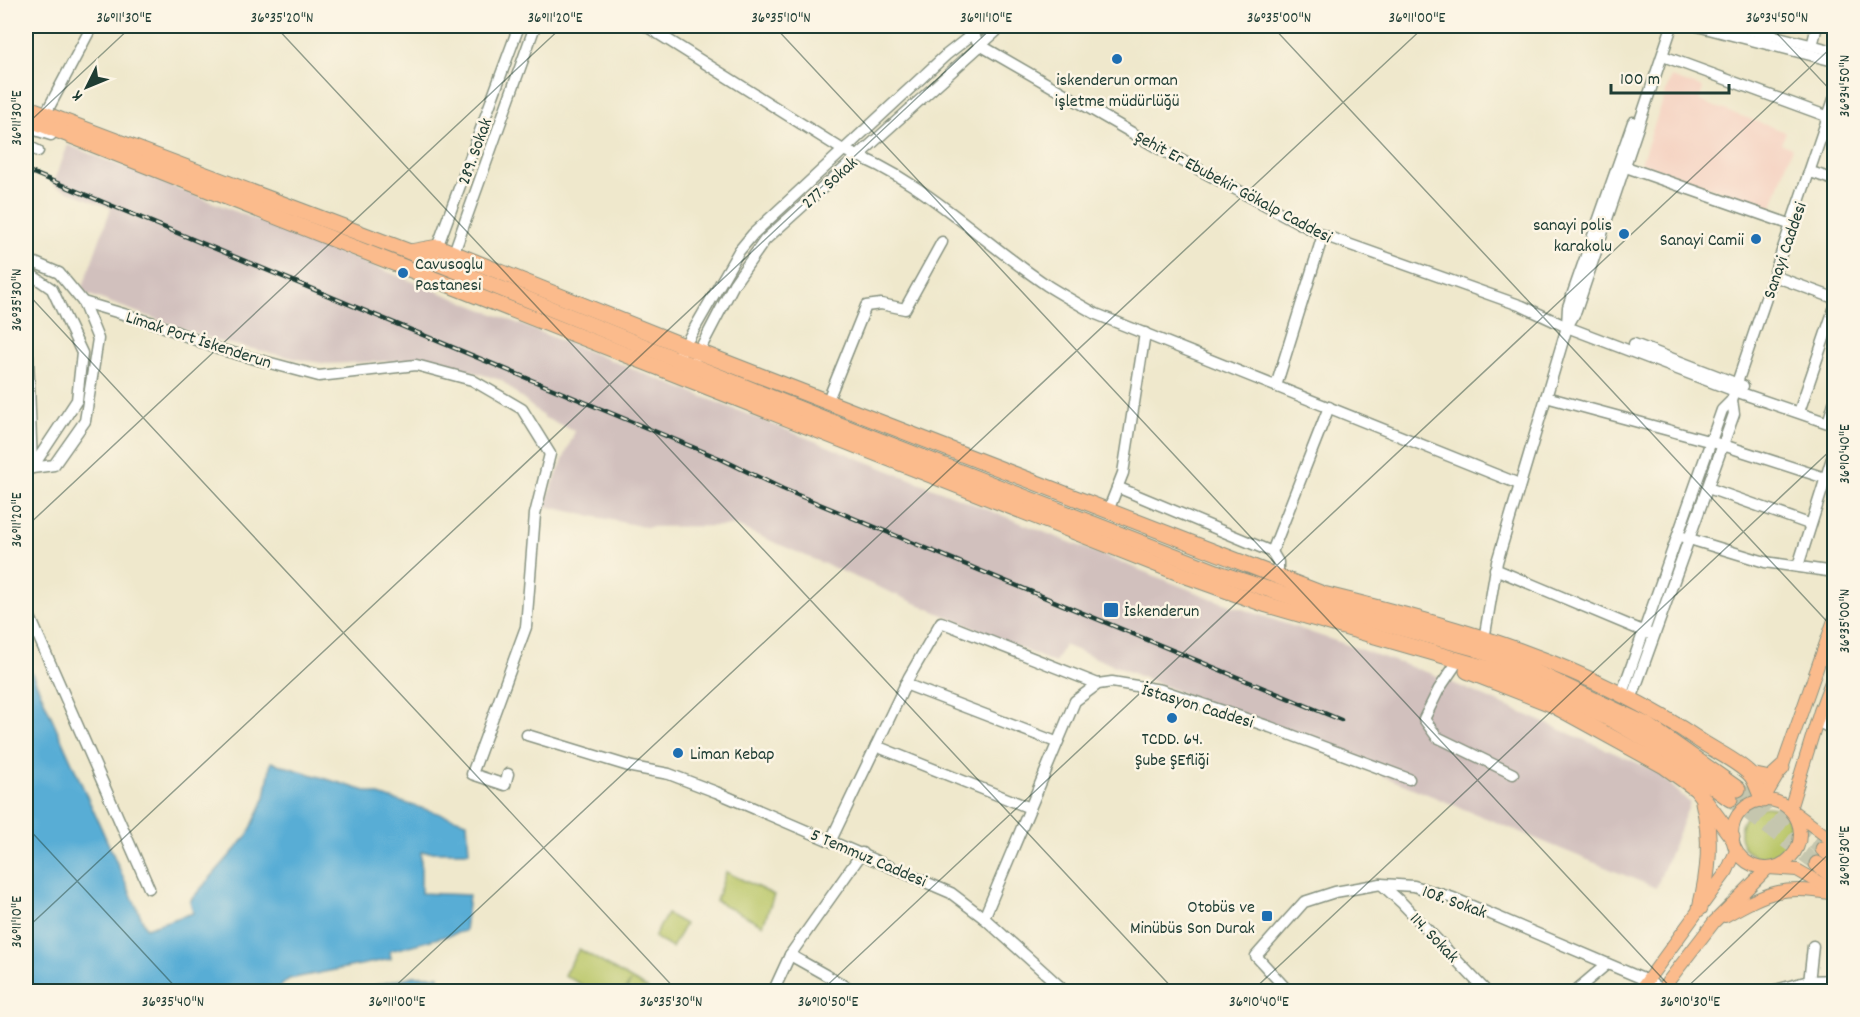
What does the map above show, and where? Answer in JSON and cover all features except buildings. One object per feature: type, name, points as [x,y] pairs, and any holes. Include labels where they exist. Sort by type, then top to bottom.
[{"type":"highway","points":[[26,106],[46,113],[208,183],[434,278],[1189,577],[1264,604],[1524,679],[1612,720],[1734,794],[1649,726],[1538,673],[1474,648],[1261,588],[680,353],[410,252],[208,183],[26,118]]},
{"type":"highway","points":[[410,252],[438,247],[455,253],[680,353]]},
{"type":"highway","points":[[695,359],[828,400],[1323,594],[1484,640],[1559,665],[1627,695],[1673,722],[1751,775],[1770,779],[1782,768]]},
{"type":"highway","points":[[1323,620],[1379,643],[1454,667],[1551,704],[1643,753],[1696,789],[1734,844]]},
{"type":"highway","points":[[1751,775],[1763,800]]},
{"type":"highway","points":[[1696,789],[1706,815],[1709,855],[1708,874],[1700,908]]},
{"type":"highway","points":[[1817,864],[1834,877]]},
{"type":"main road","points":[[1763,800],[1782,768],[1834,620]]},
{"type":"main road","points":[[1662,991],[1714,922],[1768,868],[1789,860],[1796,851],[1800,829],[1790,809],[1818,716],[1834,674]]},
{"type":"main road","points":[[1639,992],[1727,871],[1734,844],[1732,828],[1740,812],[1746,806],[1763,800],[1772,800],[1790,809],[1831,849]]},
{"type":"main road","points":[[1734,844],[1747,862],[1768,868],[1797,870],[1834,893]]},
{"type":"main road","points":[[1714,922],[1757,898],[1778,891],[1803,888],[1834,893]]},
{"type":"street","points":[[46,113],[92,26]]},
{"type":"street","name":"289. Sokak","points":[[434,278],[439,264],[438,247],[519,26]]},
{"type":"street","points":[[439,264],[455,253],[535,26]]},
{"type":"street","points":[[646,26],[843,150],[859,156],[933,198],[1048,286],[1096,314],[1519,484]]},
{"type":"street","points":[[958,26],[972,33],[980,45]]},
{"type":"street","name":"277. Sokak","points":[[680,353],[739,251],[753,234],[972,33],[983,26]]},
{"type":"street","name":"277. Sokak","points":[[695,359],[734,284],[765,240],[1002,26]]},
{"type":"street","points":[[1484,640],[1495,569],[1519,484],[1568,327],[1576,311],[1663,56],[1670,26]]},
{"type":"street","points":[[1568,327],[1568,307],[1670,26]]},
{"type":"street","points":[[1697,26],[1834,60]]},
{"type":"street","points":[[1735,26],[1834,51]]},
{"type":"street","points":[[1812,46],[1817,26]]},
{"type":"street","name":"Şehit Er Ebubekir Gökalp Caddesi","points":[[980,45],[1160,149],[1323,236],[1522,306],[1568,327],[1735,391],[1831,424]]},
{"type":"street","points":[[1663,56],[1829,117]]},
{"type":"street","name":"Sanayi Caddesi","points":[[1627,695],[1643,632],[1722,410],[1735,391],[1834,99]]},
{"type":"street","points":[[26,127],[58,137]]},
{"type":"street","points":[[26,145],[38,152]]},
{"type":"street","points":[[1626,167],[1792,225]]},
{"type":"street","points":[[1811,172],[1834,180]]},
{"type":"street","points":[[1276,386],[1323,236]]},
{"type":"street","points":[[828,400],[866,306],[881,304],[905,309],[942,242]]},
{"type":"street","points":[[26,259],[59,273],[83,302],[99,339],[85,422],[54,465],[29,470]]},
{"type":"street","points":[[26,271],[52,289],[82,354],[77,400],[29,470]]},
{"type":"street","points":[[1774,276],[1834,298]]},
{"type":"street","name":"Limak Port İskenderun","points":[[83,302],[157,324],[218,349],[319,376],[416,365],[472,380],[522,409],[550,454],[535,514],[526,627],[472,774],[505,785],[508,774]]},
{"type":"street","points":[[1799,412],[1834,309]]},
{"type":"street","points":[[1108,511],[1123,472],[1145,333]]},
{"type":"street","points":[[26,354],[29,470]]},
{"type":"street","name":"Sanayi Caddesi","points":[[1627,695],[1655,637],[1690,539],[1734,414],[1735,391]]},
{"type":"street","points":[[1546,397],[1723,446],[1825,478]]},
{"type":"street","points":[[1831,424],[1834,404]]},
{"type":"street","points":[[1272,552],[1329,407]]},
{"type":"street","points":[[1798,566],[1809,524],[1834,452]]},
{"type":"street","points":[[1117,487],[1272,552],[1278,562],[1278,576]]},
{"type":"street","points":[[1708,488],[1809,524]]},
{"type":"street","points":[[1677,535],[1765,562],[1834,572]]},
{"type":"street","points":[[1495,569],[1655,637]]},
{"type":"street","points":[[26,608],[148,888]]},
{"type":"street","points":[[831,840],[905,684],[941,622],[1098,684]]},
{"type":"street","points":[[1454,667],[1438,689],[1424,719],[1437,737],[1513,774]]},
{"type":"street","name":"İstasyon Caddesi","points":[[1098,684],[1112,682],[1161,690],[1270,727],[1409,779]]},
{"type":"street","points":[[905,684],[1056,742]]},
{"type":"street","points":[[984,918],[1075,701],[1098,684]]},
{"type":"street","points":[[1818,716],[1834,718]]},
{"type":"street","points":[[1818,716],[1834,730]]},
{"type":"street","name":"5 Temmuz Caddesi","points":[[527,735],[645,770],[669,774],[951,892],[984,918],[1066,992]]},
{"type":"street","points":[[876,746],[1030,808]]},
{"type":"street","points":[[773,992],[790,955],[862,853]]},
{"type":"street","name":"108. Sokak","points":[[1289,992],[1256,956],[1304,902],[1335,892],[1381,884],[1414,886],[1453,898],[1648,981],[1662,991]]},
{"type":"street","name":"114. Sokak","points":[[1381,884],[1487,992]]},
{"type":"street","points":[[1809,986],[1813,946]]},
{"type":"street","points":[[790,955],[856,992]]},
{"type":"street","points":[[1574,992],[1607,963]]},
{"type":"street","points":[[1768,992],[1834,980]]},
{"type":"shaded area","points":[[1671,77],[1703,88],[1699,101],[1786,132],[1781,144],[1792,148],[1771,209],[1641,163]]},
{"type":"shaded area","points":[[68,145],[1213,599],[1432,674],[1656,771],[1690,803],[1656,888],[1064,645],[1055,663],[736,526],[645,527],[544,506],[575,431],[545,418],[501,380],[428,359],[328,364],[302,360],[217,341],[81,292],[111,208],[53,185]]},
{"type":"green space","points":[[1766,807],[1776,809],[1784,815],[1790,823],[1792,833],[1790,843],[1784,851],[1776,857],[1766,859],[1756,857],[1748,851],[1742,843],[1740,833],[1742,823],[1748,815],[1756,809]]},
{"type":"green space","points":[[726,872],[774,895],[763,925],[716,901]]},
{"type":"green space","points":[[667,914],[685,924],[672,948],[654,937]]},
{"type":"green space","points":[[579,949],[648,989],[647,991],[626,991],[630,982],[624,991],[593,991],[564,975]]},
{"type":"water","points":[[26,660],[146,928],[193,913],[190,901],[248,835],[265,797],[271,762],[467,822],[469,852],[421,852],[421,893],[469,895],[465,931],[390,951],[391,959],[289,979],[275,991],[26,991]]},
{"type":"water","points":[[414,976],[439,976],[440,991],[353,991]]},
{"type":"tunnel","points":[[1738,789],[1823,849]]},
{"type":"tunnel","points":[[1730,799],[1817,864]]},
{"type":"railway","points":[[26,170],[719,458],[783,489],[1341,720]]},
{"type":"place","name":"iskenderun orman işletme müdürlüğü","points":[[1117,59]]},
{"type":"place","name":"sanayi polis karakolu","points":[[1624,234]]},
{"type":"place","name":"Sanayi Camii","points":[[1756,239]]},
{"type":"place","name":"Cavusoglu Pastanesi","points":[[403,273]]},
{"type":"place","name":"İskenderun","points":[[1111,610]]},
{"type":"place","name":"TCDD. 64. Şube ŞEfliği","points":[[1172,718]]},
{"type":"place","name":"Liman Kebap","points":[[678,753]]},
{"type":"place","name":"Otobüs ve Minübüs Son Durak","points":[[1267,916]]}]
